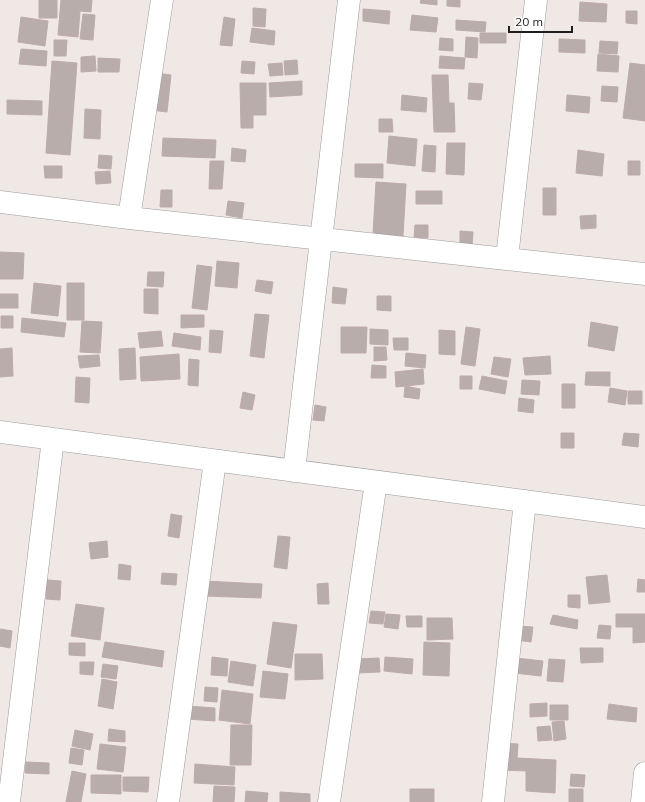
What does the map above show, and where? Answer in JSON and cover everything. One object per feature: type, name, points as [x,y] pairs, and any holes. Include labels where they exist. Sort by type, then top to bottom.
[{"type":"street","points":[[129,218],[162,0]]},
{"type":"street","points":[[294,471],[349,0]]},
{"type":"street","points":[[507,258],[536,0]]},
{"type":"street","points":[[0,202],[129,218],[645,274]]},
{"type":"street","points":[[0,432],[645,517]]},
{"type":"street","points":[[9,802],[53,439]]},
{"type":"street","points":[[168,802],[215,461]]},
{"type":"street","points":[[330,802],[376,482]]},
{"type":"street","points":[[492,802],[525,502]]},
{"type":"street","points":[[642,802],[645,773]]},
{"type":"building","points":[[39,0],[57,0],[57,18],[39,18]]},
{"type":"building","points":[[61,0],[92,0],[91,12],[80,11],[78,37],[58,35]]},
{"type":"building","points":[[421,0],[437,0],[437,5],[420,3]]},
{"type":"building","points":[[447,0],[460,0],[460,7],[447,6]]},
{"type":"building","points":[[580,2],[607,4],[606,22],[579,21]]},
{"type":"building","points":[[253,8],[266,9],[265,27],[253,26]]},
{"type":"building","points":[[363,9],[390,11],[389,24],[363,21]]},
{"type":"building","points":[[626,11],[637,11],[637,24],[626,23]]},
{"type":"building","points":[[83,14],[95,15],[93,40],[80,39]]},
{"type":"building","points":[[412,15],[438,18],[436,32],[410,30]]},
{"type":"building","points":[[21,17],[48,21],[45,46],[18,42]]},
{"type":"building","points":[[224,17],[235,19],[232,46],[220,45]]},
{"type":"building","points":[[456,20],[486,22],[485,32],[456,30]]},
{"type":"building","points":[[252,28],[275,31],[274,45],[250,42]]},
{"type":"building","points":[[480,33],[506,33],[506,43],[480,43]]},
{"type":"building","points":[[466,37],[478,38],[477,58],[465,57]]},
{"type":"building","points":[[440,38],[453,39],[453,51],[439,50]]},
{"type":"building","points":[[559,39],[585,40],[585,53],[559,52]]},
{"type":"building","points":[[54,40],[67,40],[66,56],[54,56]]},
{"type":"building","points":[[600,41],[618,42],[617,54],[599,53]]},
{"type":"building","points":[[21,49],[47,51],[46,66],[19,64]]},
{"type":"building","points":[[598,54],[619,56],[618,72],[597,71]]},
{"type":"building","points":[[95,56],[96,71],[81,72],[81,57]]},
{"type":"building","points":[[440,56],[465,58],[464,69],[439,68]]},
{"type":"building","points":[[98,58],[120,59],[119,72],[98,72]]},
{"type":"building","points":[[297,60],[298,74],[285,75],[284,61]]},
{"type":"building","points":[[52,61],[77,63],[70,155],[46,153]]},
{"type":"building","points":[[242,61],[255,62],[254,74],[241,73]]},
{"type":"building","points":[[282,63],[283,75],[270,76],[268,64]]},
{"type":"building","points":[[630,63],[645,65],[645,121],[623,118]]},
{"type":"building","points":[[156,73],[171,75],[167,112],[151,110]]},
{"type":"building","points":[[432,75],[448,75],[449,103],[454,103],[455,132],[434,132]]},
{"type":"building","points":[[302,81],[302,95],[270,97],[269,83]]},
{"type":"building","points":[[240,83],[266,83],[266,115],[253,115],[253,128],[241,128]]},
{"type":"building","points":[[469,83],[483,84],[481,100],[468,99]]},
{"type":"building","points":[[602,86],[618,87],[617,102],[601,101]]},
{"type":"building","points":[[402,95],[427,98],[426,112],[401,110]]},
{"type":"building","points":[[567,95],[590,97],[589,113],[566,111]]},
{"type":"building","points":[[7,100],[42,101],[42,115],[7,114]]},
{"type":"building","points":[[85,109],[101,110],[100,139],[84,138]]},
{"type":"building","points":[[379,119],[392,119],[393,132],[379,132]]},
{"type":"building","points":[[389,136],[417,139],[415,166],[387,163]]},
{"type":"building","points":[[163,138],[216,140],[215,158],[162,156]]},
{"type":"building","points":[[447,143],[465,143],[464,175],[446,174]]},
{"type":"building","points":[[424,145],[436,146],[435,172],[422,171]]},
{"type":"building","points":[[232,148],[246,150],[245,162],[231,161]]},
{"type":"building","points":[[578,150],[604,154],[602,176],[576,173]]},
{"type":"building","points":[[99,155],[112,156],[111,169],[98,168]]},
{"type":"building","points":[[210,161],[224,161],[222,189],[209,189]]},
{"type":"building","points":[[628,161],[640,161],[640,175],[628,175]]},
{"type":"building","points":[[355,164],[383,164],[383,178],[355,177]]},
{"type":"building","points":[[44,166],[62,166],[62,178],[45,178]]},
{"type":"building","points":[[110,171],[111,183],[96,184],[95,172]]},
{"type":"building","points":[[376,182],[406,184],[403,236],[373,234]]},
{"type":"building","points":[[543,188],[556,188],[556,215],[543,215]]},
{"type":"building","points":[[161,190],[172,190],[172,207],[160,207]]},
{"type":"building","points":[[416,191],[442,191],[442,204],[416,204]]},
{"type":"building","points":[[228,201],[244,203],[242,218],[226,215]]},
{"type":"building","points":[[596,215],[596,228],[581,229],[580,216]]},
{"type":"building","points":[[415,225],[428,225],[428,238],[414,237]]},
{"type":"building","points":[[460,231],[473,232],[472,246],[460,246]]},
{"type":"building","points":[[0,252],[24,253],[23,279],[0,279]]},
{"type":"building","points":[[217,261],[239,263],[237,288],[215,286]]},
{"type":"building","points":[[197,265],[212,267],[207,310],[192,308]]},
{"type":"building","points":[[148,272],[164,272],[163,287],[147,286]]},
{"type":"building","points":[[257,280],[273,282],[271,294],[255,291]]},
{"type":"building","points":[[34,283],[61,286],[58,316],[31,313]]},
{"type":"building","points":[[67,283],[84,283],[84,320],[67,320]]},
{"type":"building","points":[[333,287],[347,289],[345,304],[332,303]]},
{"type":"building","points":[[144,289],[158,289],[158,314],[144,313]]},
{"type":"building","points":[[0,294],[18,294],[18,308],[0,308]]},
{"type":"building","points":[[377,296],[391,296],[391,311],[377,310]]},
{"type":"building","points":[[255,314],[269,315],[264,358],[250,356]]},
{"type":"building","points":[[181,315],[204,315],[204,327],[181,328]]},
{"type":"building","points":[[1,316],[13,316],[13,328],[1,328]]},
{"type":"building","points":[[22,318],[66,323],[64,337],[21,332]]},
{"type":"building","points":[[82,321],[102,322],[100,353],[80,352]]},
{"type":"building","points":[[591,322],[618,327],[614,351],[588,346]]},
{"type":"building","points":[[341,327],[367,327],[366,353],[341,353]]},
{"type":"building","points":[[466,327],[480,329],[475,366],[461,364]]},
{"type":"building","points":[[370,329],[388,330],[388,345],[370,344]]},
{"type":"building","points":[[210,330],[223,331],[221,353],[209,352]]},
{"type":"building","points":[[439,330],[455,331],[455,355],[439,354]]},
{"type":"building","points":[[161,331],[163,346],[140,348],[138,333]]},
{"type":"building","points":[[174,333],[201,337],[200,350],[172,346]]},
{"type":"building","points":[[393,338],[408,338],[408,350],[394,350]]},
{"type":"building","points":[[374,347],[386,347],[387,360],[374,361]]},
{"type":"building","points":[[12,348],[13,376],[0,377],[0,349]]},
{"type":"building","points":[[135,348],[136,379],[120,380],[119,349]]},
{"type":"building","points":[[406,353],[426,355],[425,368],[405,366]]},
{"type":"building","points":[[179,354],[180,379],[141,381],[140,357]]},
{"type":"building","points":[[99,355],[100,366],[80,368],[78,356]]},
{"type":"building","points":[[550,356],[551,374],[525,375],[523,358]]},
{"type":"building","points":[[494,357],[511,359],[508,377],[491,374]]},
{"type":"building","points":[[189,359],[199,360],[198,386],[188,385]]},
{"type":"building","points":[[372,365],[386,366],[386,378],[371,378]]},
{"type":"building","points":[[423,369],[424,384],[396,387],[395,372]]},
{"type":"building","points":[[586,372],[610,372],[610,386],[585,385]]},
{"type":"building","points":[[460,376],[472,376],[472,389],[460,389]]},
{"type":"building","points":[[482,376],[507,381],[505,394],[479,389]]},
{"type":"building","points":[[76,377],[90,378],[89,403],[75,402]]},
{"type":"building","points":[[522,380],[540,381],[539,395],[521,394]]},
{"type":"building","points":[[562,384],[575,384],[575,408],[562,408]]},
{"type":"building","points":[[405,386],[420,389],[419,399],[404,397]]},
{"type":"building","points":[[610,388],[627,391],[625,405],[608,402]]},
{"type":"building","points":[[628,391],[642,391],[642,404],[628,404]]},
{"type":"building","points":[[243,392],[255,395],[252,410],[240,408]]},
{"type":"building","points":[[519,398],[534,400],[533,413],[518,411]]},
{"type":"building","points":[[315,405],[326,407],[324,421],[313,420]]},
{"type":"building","points":[[561,433],[574,433],[574,448],[561,448]]},
{"type":"building","points":[[624,433],[639,434],[638,447],[622,445]]},
{"type":"building","points":[[171,514],[182,516],[179,538],[168,536]]},
{"type":"building","points":[[278,536],[290,537],[287,569],[274,567]]},
{"type":"building","points":[[107,541],[108,557],[91,559],[89,543]]},
{"type":"building","points":[[119,564],[131,566],[130,580],[118,579]]},
{"type":"building","points":[[162,573],[177,574],[176,585],[161,584]]},
{"type":"building","points":[[607,575],[610,602],[589,604],[586,577]]},
{"type":"building","points":[[638,579],[645,580],[645,592],[637,592]]},
{"type":"building","points":[[47,580],[61,581],[60,600],[46,599]]},
{"type":"building","points":[[205,581],[262,584],[261,598],[204,596]]},
{"type":"building","points":[[328,583],[329,604],[318,604],[317,584]]},
{"type":"building","points":[[568,595],[580,595],[580,608],[568,607]]},
{"type":"building","points":[[76,604],[104,608],[100,640],[71,636]]},
{"type":"building","points":[[371,611],[385,612],[383,624],[369,623]]},
{"type":"building","points":[[386,614],[400,615],[398,629],[384,627]]},
{"type":"building","points":[[616,614],[645,614],[645,642],[633,643],[633,627],[616,627]]},
{"type":"building","points":[[553,615],[578,620],[577,629],[550,624]]},
{"type":"building","points":[[406,616],[422,616],[422,627],[407,627]]},
{"type":"building","points":[[427,618],[452,618],[453,639],[427,640]]},
{"type":"building","points":[[273,622],[297,625],[291,668],[267,664]]},
{"type":"building","points":[[599,625],[611,626],[610,639],[597,638]]},
{"type":"building","points":[[518,626],[533,627],[531,642],[517,640]]},
{"type":"building","points":[[0,629],[12,631],[10,648],[0,646]]},
{"type":"building","points":[[105,642],[164,651],[162,667],[102,657]]},
{"type":"building","points":[[424,642],[450,643],[449,676],[423,675]]},
{"type":"building","points":[[69,643],[85,643],[85,656],[69,655]]},
{"type":"building","points":[[580,648],[603,648],[603,662],[581,663]]},
{"type":"building","points":[[295,654],[322,654],[323,679],[295,680]]},
{"type":"building","points":[[212,657],[228,659],[227,676],[211,675]]},
{"type":"building","points":[[385,657],[413,659],[412,674],[384,671]]},
{"type":"building","points":[[379,658],[380,672],[357,673],[356,659]]},
{"type":"building","points":[[516,658],[543,661],[541,676],[514,673]]},
{"type":"building","points":[[549,659],[565,660],[563,682],[547,681]]},
{"type":"building","points":[[231,661],[256,665],[253,686],[228,682]]},
{"type":"building","points":[[80,662],[94,662],[93,675],[80,674]]},
{"type":"building","points":[[103,664],[118,666],[116,679],[101,677]]},
{"type":"building","points":[[263,671],[288,674],[285,699],[260,697]]},
{"type":"building","points":[[102,679],[117,682],[113,709],[98,706]]},
{"type":"building","points":[[205,687],[218,688],[217,702],[204,701]]},
{"type":"building","points":[[222,690],[253,694],[250,724],[219,720]]},
{"type":"building","points":[[547,703],[547,716],[530,717],[530,704]]},
{"type":"building","points":[[609,704],[637,708],[636,722],[607,719]]},
{"type":"building","points":[[550,705],[568,705],[568,720],[550,720]]},
{"type":"building","points":[[188,706],[215,708],[215,721],[187,719]]},
{"type":"building","points":[[564,721],[566,739],[554,741],[552,722]]},
{"type":"building","points":[[231,725],[252,725],[251,765],[230,765]]},
{"type":"building","points":[[550,726],[552,740],[538,741],[537,727]]},
{"type":"building","points":[[109,729],[125,731],[125,742],[108,741]]},
{"type":"building","points":[[75,730],[93,734],[90,750],[72,746]]},
{"type":"building","points":[[504,743],[518,744],[517,758],[556,760],[555,793],[526,791],[526,771],[502,770]]},
{"type":"building","points":[[100,744],[126,747],[123,772],[97,769]]},
{"type":"building","points":[[71,748],[84,750],[82,765],[69,763]]},
{"type":"building","points":[[26,762],[49,763],[49,774],[25,773]]},
{"type":"building","points":[[195,764],[235,767],[234,785],[194,783]]},
{"type":"building","points":[[72,771],[86,774],[81,802],[66,802]]},
{"type":"building","points":[[571,774],[585,775],[584,787],[570,786]]},
{"type":"building","points":[[91,775],[121,775],[121,794],[91,793]]},
{"type":"building","points":[[123,777],[149,777],[148,792],[123,791]]},
{"type":"building","points":[[214,786],[235,787],[234,802],[213,802]]},
{"type":"building","points":[[410,789],[434,789],[434,802],[410,802]]},
{"type":"building","points":[[569,789],[583,789],[583,802],[569,802]]},
{"type":"building","points":[[246,791],[268,793],[267,802],[245,802]]},
{"type":"building","points":[[280,792],[310,794],[310,802],[280,802]]}]
